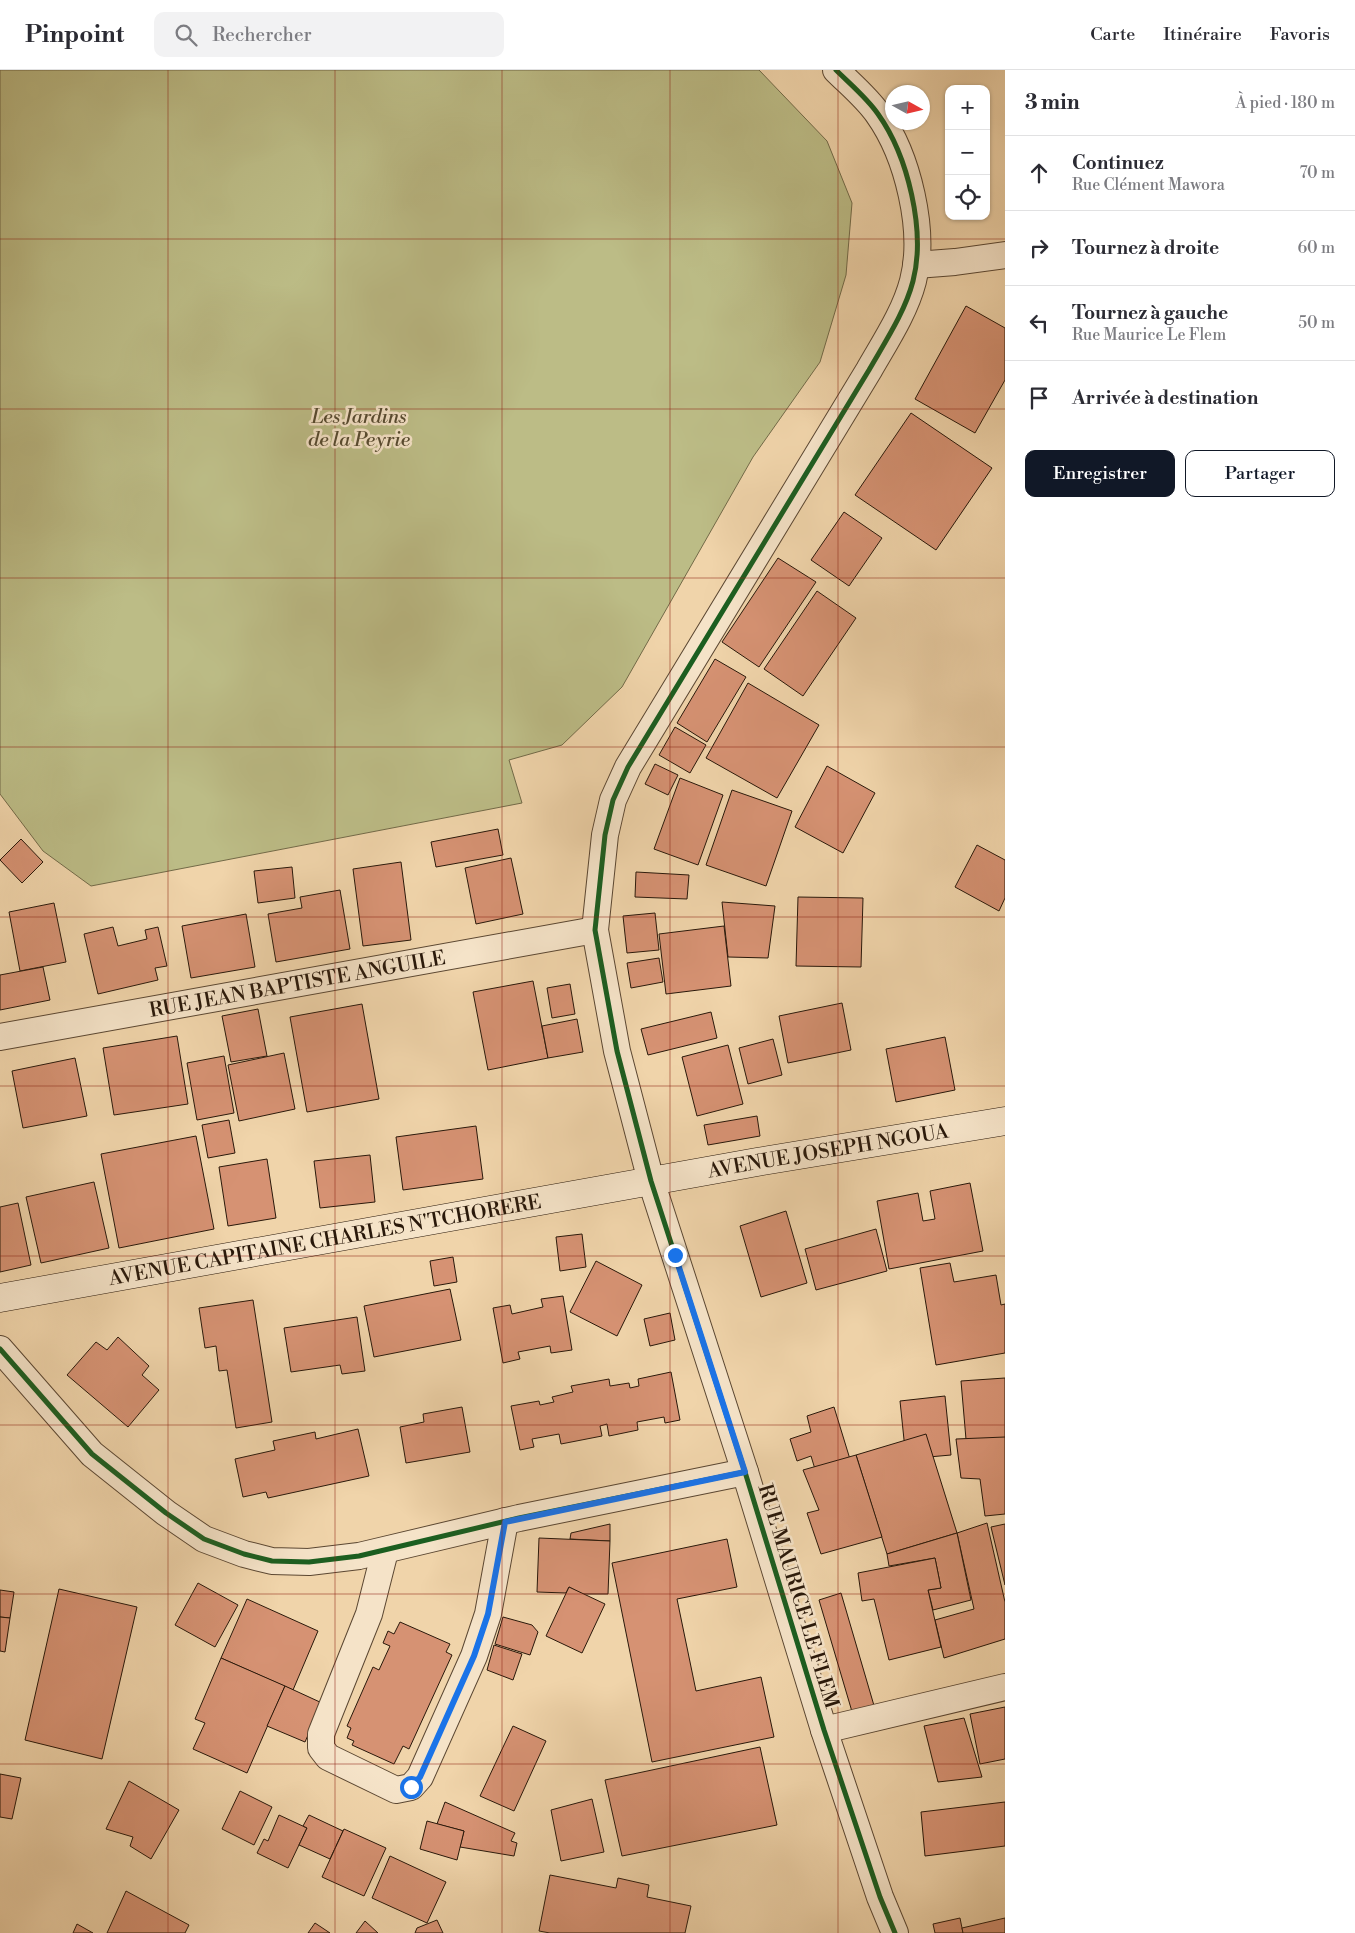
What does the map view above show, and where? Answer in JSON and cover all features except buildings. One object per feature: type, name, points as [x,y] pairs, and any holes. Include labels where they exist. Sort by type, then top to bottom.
[{"type":"main road","name":"AVENUE JOSEPH NGOUA","points":[[651,1181],[1005,1121]]},
{"type":"main road","name":"AVENUE CAPITAINE CHARLES N'TCHORERE","points":[[0,1298],[651,1181]]},
{"type":"street","name":"RUE MAURICE LE FLEM","points":[[836,70],[878,114],[897,149],[911,193],[918,246],[913,282],[900,313],[870,370],[628,767],[613,800],[607,826],[595,930],[617,1051],[651,1181],[745,1472],[824,1730],[894,1933]]},
{"type":"street","points":[[916,265],[1005,255]]},
{"type":"street","name":"RUE JEAN BAPTISTE ANGUILE","points":[[0,1037],[595,930]]},
{"type":"street","points":[[0,1349],[92,1454],[166,1513],[204,1539],[244,1554],[272,1561],[309,1562],[385,1551],[505,1522],[745,1472]]},
{"type":"street","points":[[385,1551],[369,1614],[321,1734],[321,1748],[328,1757],[396,1790],[411,1787],[420,1777],[474,1656],[488,1614],[505,1522]]},
{"type":"street","points":[[824,1730],[1005,1687]]},
{"type":"green space","name":"Les Jardins de la Peyrie","points":[[0,70],[759,70],[827,141],[852,203],[846,275],[820,362],[753,457],[622,687],[562,745],[509,760],[522,803],[91,886],[43,851],[0,794]]},
{"type":"cycle path","points":[[836,70],[874,108],[889,131],[906,172],[916,217],[917,240],[913,281],[900,315],[888,338],[628,767],[613,800],[605,835],[595,930],[617,1051],[651,1181],[745,1472],[824,1730],[880,1897],[895,1933]]},
{"type":"cycle path","points":[[0,1349],[92,1454],[166,1513],[204,1539],[244,1554],[272,1561],[309,1562],[359,1556],[519,1518],[745,1472]]},
{"type":"route","points":[[411,1787],[420,1777],[474,1656],[488,1614],[505,1522],[745,1472],[675,1255]]}]
